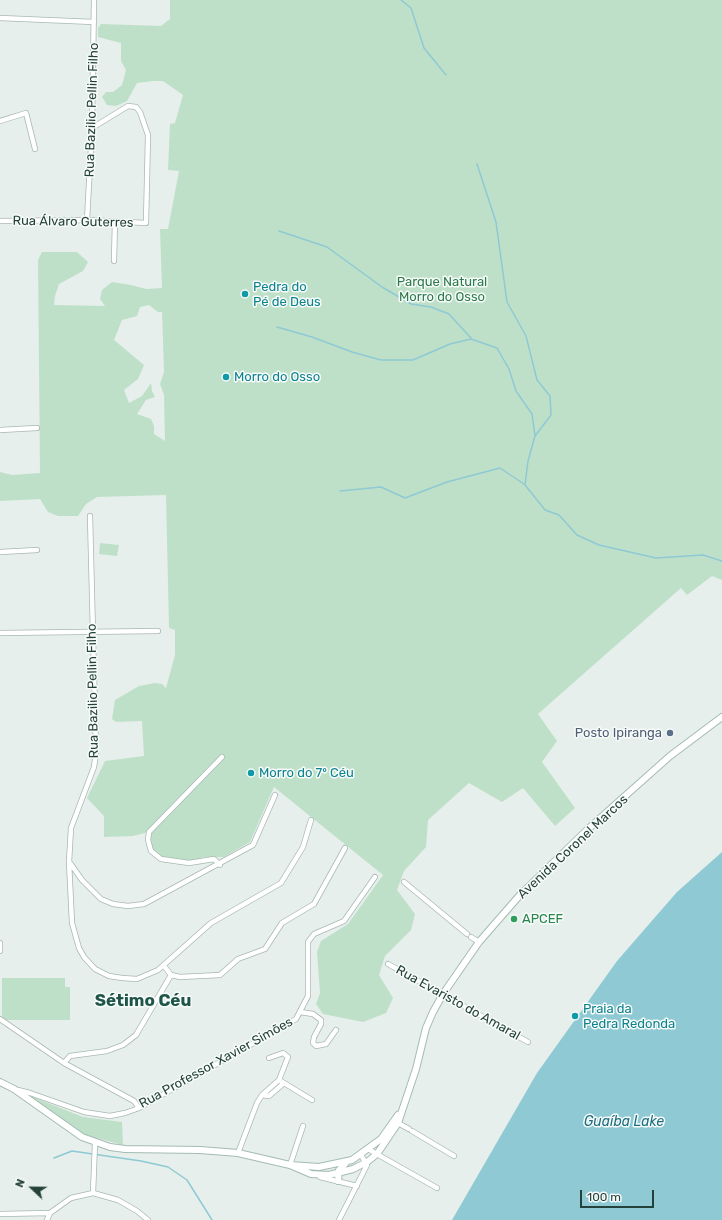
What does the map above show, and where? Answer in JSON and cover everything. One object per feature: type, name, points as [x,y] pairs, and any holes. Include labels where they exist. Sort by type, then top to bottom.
[{"type":"main road","name":"Avenida Coronel Marcos","points":[[367,1162],[377,1154],[398,1123],[416,1069],[426,1028],[443,994],[479,942],[520,895],[583,834],[670,756],[722,717]]},
{"type":"main road","points":[[0,1082],[14,1089],[82,1137],[95,1144],[125,1149],[200,1150],[238,1153],[290,1165],[311,1174],[337,1174],[367,1162]]},
{"type":"main road","name":"Avenida Coronel Marcos","points":[[290,1165],[318,1167],[352,1160],[368,1149],[389,1129],[403,1107]]},
{"type":"main road","points":[[338,1182],[337,1174],[341,1167],[352,1160]]},
{"type":"street","name":"Rua Bazilio Pellin Filho","points":[[87,220],[92,128],[94,0]]},
{"type":"street","points":[[0,18],[94,22]]},
{"type":"street","name":"Rua Álvaro Guterres","points":[[0,221],[87,220],[146,223],[148,135],[140,112],[136,107],[128,106],[92,128]]},
{"type":"street","points":[[0,121],[26,113],[35,149]]},
{"type":"street","points":[[114,261],[115,222]]},
{"type":"street","points":[[0,430],[37,428]]},
{"type":"street","name":"Rua Bazilio Pellin Filho","points":[[90,516],[96,753],[94,767],[71,828],[69,862],[72,923],[79,948],[84,957],[95,969],[109,976],[122,978],[137,979],[164,966],[211,923],[281,883],[303,847],[311,820]]},
{"type":"street","points":[[0,552],[37,550]]},
{"type":"street","points":[[0,633],[158,631]]},
{"type":"street","points":[[220,865],[214,859],[189,863],[161,859],[151,851],[148,846],[150,832],[222,757]]},
{"type":"street","points":[[69,862],[82,880],[101,899],[112,904],[128,906],[144,904],[220,865],[254,845],[275,795]]},
{"type":"street","points":[[164,966],[170,975],[180,977],[220,976],[238,959],[265,948],[282,924],[314,904],[344,848]]},
{"type":"street","name":"Rua Professor Xavier Simões","points":[[14,1089],[30,1092],[84,1112],[110,1116],[126,1113],[139,1108],[296,1019],[308,996],[308,942],[314,934],[343,921],[375,877]]},
{"type":"street","points":[[404,882],[469,936],[479,942]]},
{"type":"street","points":[[0,942],[0,950]]},
{"type":"street","name":"Rua Evaristo do Amaral","points":[[388,964],[528,1042]]},
{"type":"street","points":[[64,1063],[70,1056],[107,1051],[123,1045],[136,1035],[170,975]]},
{"type":"street","points":[[300,1012],[313,1014],[321,1020],[321,1024],[314,1037],[313,1043],[316,1046],[326,1044],[336,1030]]},
{"type":"street","points":[[0,1019],[64,1063],[134,1101],[139,1108]]},
{"type":"street","points":[[238,1153],[257,1103],[262,1095],[279,1080],[288,1057],[283,1053],[269,1058]]},
{"type":"street","points":[[279,1080],[312,1100]]},
{"type":"street","points":[[262,1095],[269,1096],[284,1083]]},
{"type":"street","points":[[398,1123],[454,1156]]},
{"type":"street","points":[[290,1165],[303,1126]]},
{"type":"street","points":[[93,1193],[95,1144]]},
{"type":"street","points":[[368,1149],[437,1188]]},
{"type":"street","points":[[361,1154],[367,1162]]},
{"type":"street","name":"Avenida Coronel Marcos","points":[[339,1220],[357,1186],[367,1162]]},
{"type":"street","points":[[311,1174],[357,1186]]},
{"type":"street","points":[[47,1220],[50,1213],[71,1198],[93,1193],[118,1200],[137,1211],[148,1220]]},
{"type":"street","points":[[137,1211],[141,1220]]},
{"type":"street","points":[[0,1214],[50,1213]]},
{"type":"green space","name":"Parque Natural Morro do Osso","points":[[170,0],[722,0],[722,580],[712,576],[687,595],[681,588],[538,714],[557,741],[542,762],[575,808],[555,826],[523,788],[502,802],[469,783],[428,820],[426,847],[404,871],[397,890],[415,914],[411,930],[385,956],[379,975],[393,998],[386,1013],[363,1022],[323,1014],[316,1004],[320,993],[317,952],[321,941],[348,924],[383,875],[274,787],[250,842],[224,857],[204,857],[191,862],[160,857],[152,850],[149,832],[133,836],[104,837],[104,816],[87,798],[105,761],[144,756],[142,721],[116,722],[112,719],[115,700],[139,686],[155,683],[162,684],[166,688],[175,655],[175,630],[169,628],[166,495],[97,497],[86,504],[78,516],[58,516],[48,512],[40,499],[0,501],[0,472],[12,475],[40,473],[38,260],[42,252],[77,252],[88,262],[83,271],[59,284],[54,305],[105,306],[100,299],[102,290],[112,282],[146,289],[162,288],[160,229],[168,229],[179,171],[168,170],[170,124],[175,123],[183,95],[163,81],[137,83],[127,101],[116,106],[107,105],[102,97],[106,92],[113,92],[122,85],[126,70],[121,61],[121,43],[98,37],[98,28],[101,24],[161,26],[170,19]],"holes":[[[149,305],[158,312],[162,312],[164,372],[160,384],[164,395],[165,441],[154,434],[154,426],[151,419],[137,414],[146,400],[155,397],[152,391],[151,383],[142,396],[129,403],[124,390],[138,379],[144,365],[114,340],[122,320],[137,316],[140,307]]]},
{"type":"green space","points":[[100,543],[119,545],[117,556],[99,554]]},
{"type":"green space","points":[[2,978],[65,978],[65,987],[70,987],[70,1020],[2,1020]]},
{"type":"green space","points":[[30,1096],[83,1117],[122,1122],[123,1145],[82,1134]]},
{"type":"water","name":"Guaíba Lake","points":[[722,852],[722,1220],[452,1220],[537,1073],[617,961],[677,892]]},
{"type":"waterway","points":[[401,0],[411,8],[424,48],[446,75]]},
{"type":"waterway","points":[[477,164],[496,222],[507,302],[526,336],[537,380],[550,396],[551,415],[535,436]]},
{"type":"waterway","points":[[279,231],[327,247],[382,287],[411,304],[431,307],[449,314],[471,338]]},
{"type":"waterway","points":[[277,327],[381,360],[413,360],[450,344],[471,339],[497,348],[509,369],[516,391],[532,414],[535,436],[528,461],[525,485],[545,510],[559,515],[577,535],[599,545],[656,558],[703,555],[722,561]]},
{"type":"waterway","points":[[340,491],[381,487],[405,498],[447,482],[500,468],[524,484]]},
{"type":"waterway","points":[[54,1158],[72,1151],[141,1161],[168,1167],[187,1180],[212,1220]]},
{"type":"place","name":"Pedra do Pé de Deus","points":[[245,294]]},
{"type":"place","name":"Morro do Osso","points":[[226,377]]},
{"type":"place","name":"Posto Ipiranga","points":[[670,733]]},
{"type":"place","name":"Morro do 7º Céu","points":[[251,773]]},
{"type":"place","name":"APCEF","points":[[514,919]]},
{"type":"place","name":"Praia da Pedra Redonda","points":[[575,1016]]},
{"type":"district","name":"Sétimo Céu","points":[[143,1001]]}]
